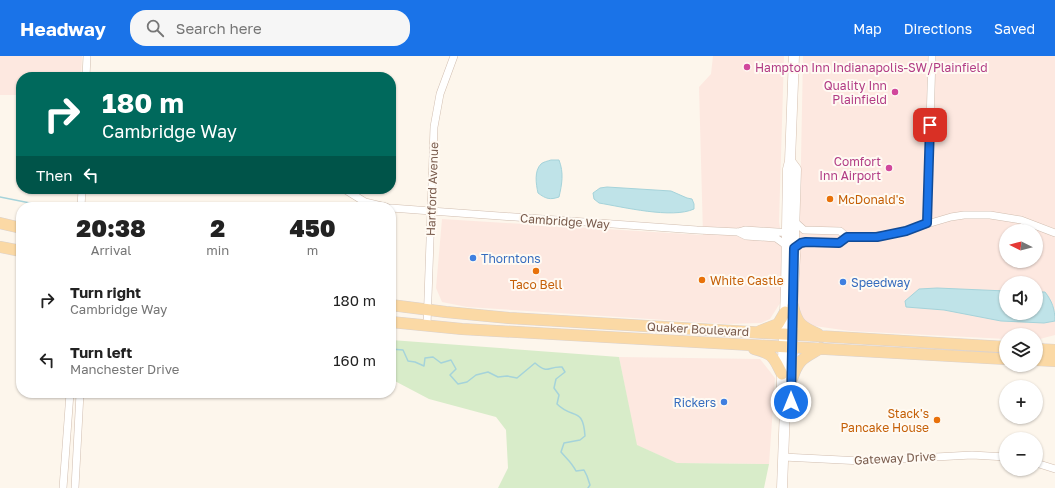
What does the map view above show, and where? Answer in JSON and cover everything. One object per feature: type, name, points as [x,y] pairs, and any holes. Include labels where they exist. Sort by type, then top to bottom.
[{"type":"main road","points":[[0,223],[16,227]]},
{"type":"main road","points":[[0,247],[16,250]]},
{"type":"main road","name":"Quaker Boulevard","points":[[396,306],[516,318],[999,347]]},
{"type":"main road","points":[[756,333],[778,324],[789,309],[799,323],[822,336]]},
{"type":"main road","name":"Quaker Boulevard","points":[[396,323],[427,326],[999,359]]},
{"type":"main road","points":[[730,343],[768,353],[774,358],[787,377],[800,360],[821,348]]},
{"type":"main road","points":[[1043,349],[1055,350]]},
{"type":"main road","points":[[1043,361],[1055,362]]},
{"type":"street","points":[[86,72],[87,56]]},
{"type":"street","name":"Hartford Avenue","points":[[427,326],[435,117],[445,79],[454,56]]},
{"type":"street","points":[[782,488],[785,408],[791,402],[787,377],[791,247],[788,169],[790,161],[794,56]]},
{"type":"street","points":[[927,223],[932,56]]},
{"type":"street","points":[[790,161],[796,169],[794,221],[790,233]]},
{"type":"street","points":[[352,194],[365,202]]},
{"type":"street","name":"Cambridge Way","points":[[396,208],[738,232],[745,230],[790,233]]},
{"type":"street","points":[[791,247],[806,242],[839,243],[847,237],[877,237],[927,223],[964,215],[994,215],[1025,221],[1055,233]]},
{"type":"street","points":[[794,221],[804,230],[840,231],[847,237]]},
{"type":"street","name":"Cambridge Way","points":[[738,232],[746,236],[776,238],[791,247]]},
{"type":"street","points":[[63,488],[70,398]]},
{"type":"street","points":[[74,488],[80,398]]},
{"type":"street","name":"Gateway Drive","points":[[784,457],[862,461],[968,455],[999,457]]},
{"type":"street","points":[[1043,465],[1055,469]]},
{"type":"shaded area","points":[[0,56],[82,56],[81,72],[16,72],[16,95],[0,95]]},
{"type":"shaded area","points":[[713,56],[784,56],[779,222],[784,250],[782,300],[770,319],[761,323],[726,324],[467,307],[442,302],[436,288],[442,219],[703,235],[699,87],[711,74]]},
{"type":"shaded area","points":[[803,56],[1055,56],[1055,335],[1043,338],[1043,328],[999,328],[999,339],[850,331],[807,325],[798,316]]},
{"type":"shaded area","points":[[619,357],[760,359],[775,378],[769,464],[677,463],[636,445]]},
{"type":"green space","points":[[396,340],[619,357],[637,445],[677,463],[769,464],[764,488],[498,488],[508,468],[506,430],[496,417],[429,399],[396,382]]},
{"type":"water","points":[[551,160],[559,160],[562,169],[562,178],[559,197],[551,199],[538,193],[536,178],[537,170],[541,164]]},
{"type":"water","points":[[607,187],[671,191],[692,199],[694,209],[685,212],[661,213],[599,203],[594,199],[593,193],[600,188]]},
{"type":"water","points":[[937,288],[999,291],[999,320],[1043,320],[1043,292],[1045,292],[1053,305],[1055,321],[1044,323],[1001,321],[944,310],[906,307],[905,301],[919,289]]},
{"type":"waterway","points":[[0,197],[25,202]]},
{"type":"waterway","points":[[396,349],[403,350],[408,361],[424,366],[425,358],[433,357],[441,363],[451,360],[456,369],[450,375],[458,384],[467,382],[476,375],[488,372],[498,377],[507,376],[517,378],[535,363],[543,369],[562,367],[565,372],[556,379],[554,388],[559,395],[557,404],[568,412],[579,417],[584,427],[585,436],[580,440],[564,443],[561,452],[576,471],[584,470],[590,485],[588,488]]},
{"type":"place","name":"Hampton Inn Indianapolis-SW/Plainfield","points":[[747,67]]},
{"type":"place","name":"Quality Inn Plainfield","points":[[895,92]]},
{"type":"place","name":"Comfort Inn Airport","points":[[889,168]]},
{"type":"place","name":"McDonald's","points":[[830,199]]},
{"type":"place","name":"Thorntons","points":[[473,258]]},
{"type":"place","name":"Taco Bell","points":[[536,271]]},
{"type":"place","name":"White Castle","points":[[702,280]]},
{"type":"place","name":"Speedway","points":[[843,282]]},
{"type":"place","name":"Rickers","points":[[724,402]]},
{"type":"place","name":"Stack's Pancake House","points":[[937,420]]},
{"type":"route","points":[[791,402],[794,248],[801,243],[806,242],[839,243],[847,237],[863,238],[893,234],[927,223],[930,125]]}]
